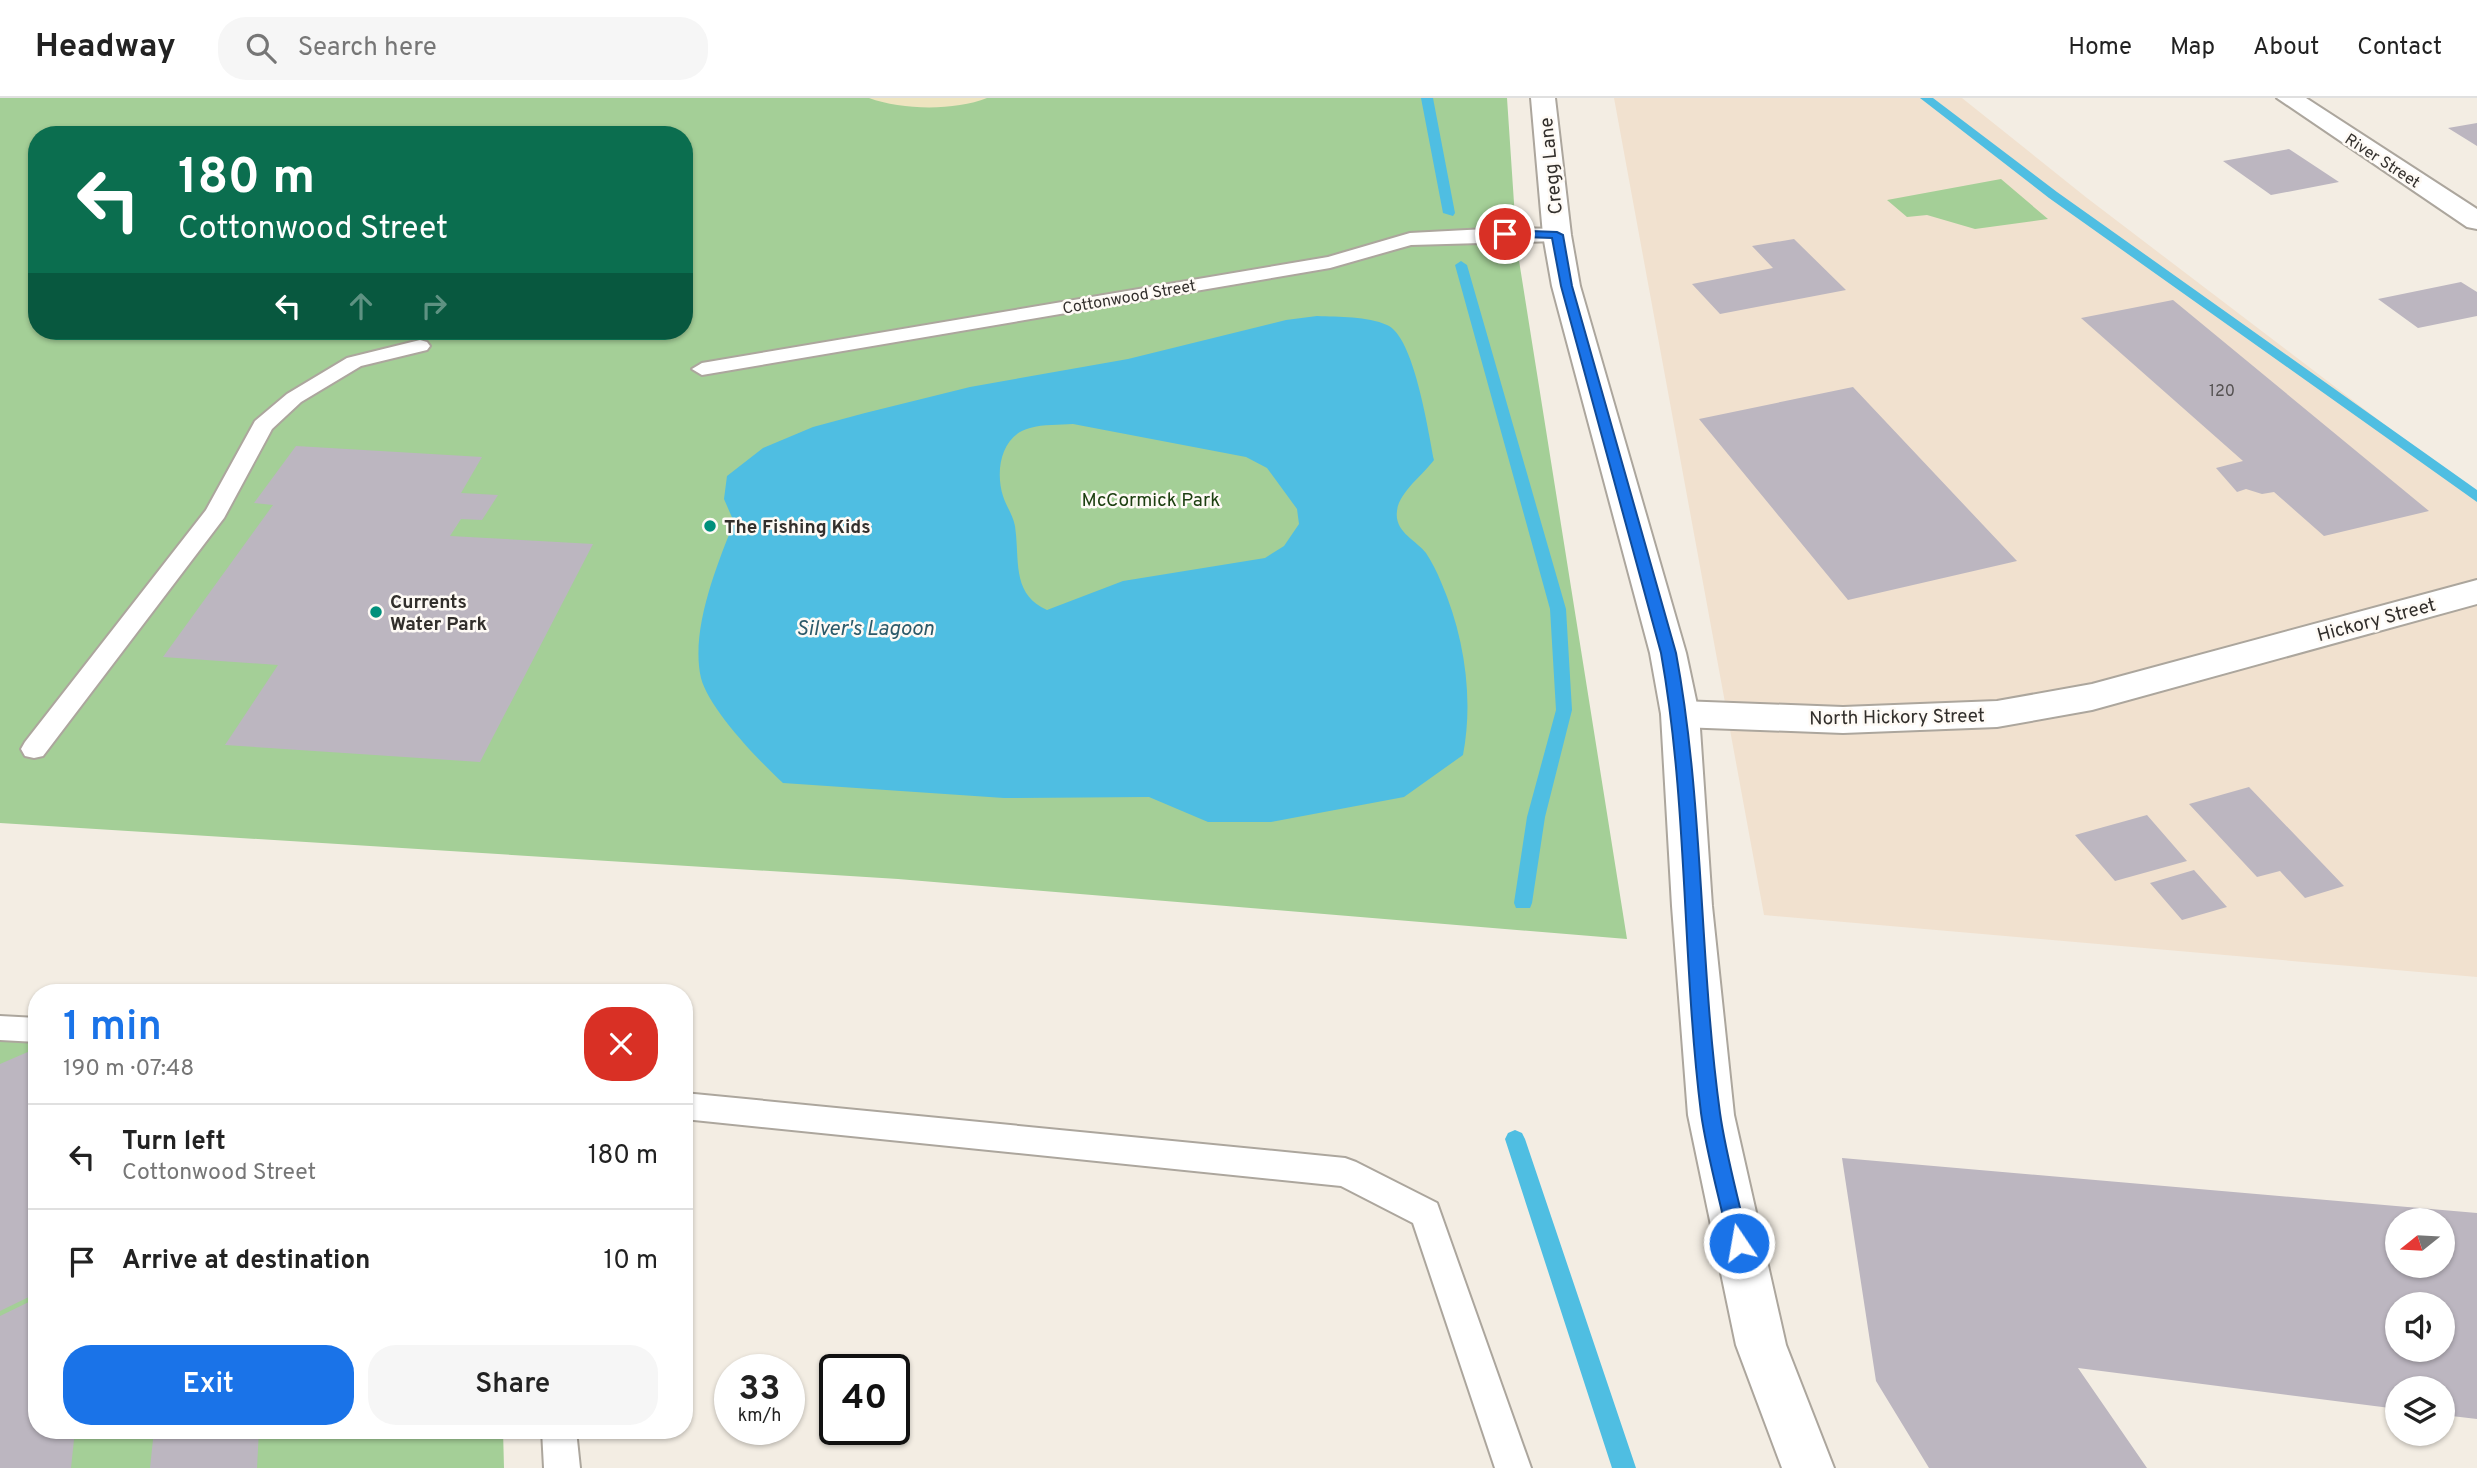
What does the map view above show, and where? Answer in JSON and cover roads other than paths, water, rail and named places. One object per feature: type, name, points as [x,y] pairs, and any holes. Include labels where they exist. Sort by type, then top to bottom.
[{"type":"street","name":"Cregg Lane","points":[[1543,98],[1557,235],[1573,312],[1668,653],[1679,714],[1692,906],[1711,1115],[1761,1345],[1808,1468]]},
{"type":"street","points":[[2295,102],[2341,98]]},
{"type":"street","name":"River Street","points":[[2295,102],[2477,221]]},
{"type":"street","name":"Hickory Street","points":[[2275,646],[2477,592]]},
{"type":"street","name":"North Hickory Street","points":[[1679,714],[1843,720],[1997,714],[2092,698],[2275,646]]},
{"type":"lane","name":"Cottonwood Street","points":[[702,369],[1330,261],[1410,239],[1505,234],[1557,235]]},
{"type":"lane","points":[[34,749],[216,513],[264,426],[293,398],[354,362],[420,346]]},
{"type":"lane","points":[[0,1028],[28,1030]]},
{"type":"lane","points":[[693,1107],[1345,1172],[1426,1213],[1513,1468]]},
{"type":"lane","points":[[560,1439],[562,1468]]},
{"type":"water","name":"Silver's Lagoon","points":[[1317,316],[1344,317],[1387,325],[1397,333],[1405,347],[1424,407],[1434,460],[1402,497],[1397,518],[1402,530],[1428,556],[1456,623],[1467,689],[1466,733],[1463,755],[1404,797],[1271,822],[1208,822],[1149,797],[1004,798],[783,783],[724,719],[701,678],[699,639],[707,598],[734,522],[724,499],[727,476],[763,448],[813,427],[970,387],[1128,359],[1286,320]],"holes":[[[1073,424],[1246,457],[1267,468],[1297,509],[1299,524],[1284,546],[1265,558],[1123,581],[1047,610],[1028,595],[1019,575],[1015,526],[1003,496],[1000,476],[1000,465],[1007,446],[1020,432],[1040,426]]]},
{"type":"waterway","points":[[1427,98],[1449,213]]},
{"type":"waterway","points":[[1926,98],[2053,195],[2477,497]]},
{"type":"waterway","points":[[1461,265],[1558,609],[1564,710],[1536,817],[1523,903]]},
{"type":"waterway","points":[[1515,1139],[1624,1468]]},
{"type":"place","name":"The Fishing Kids","points":[[710,526]]},
{"type":"place","name":"Currents Water Park","points":[[376,612]]},
{"type":"park label","name":"McCormick Park","points":[[1151,499]]}]
